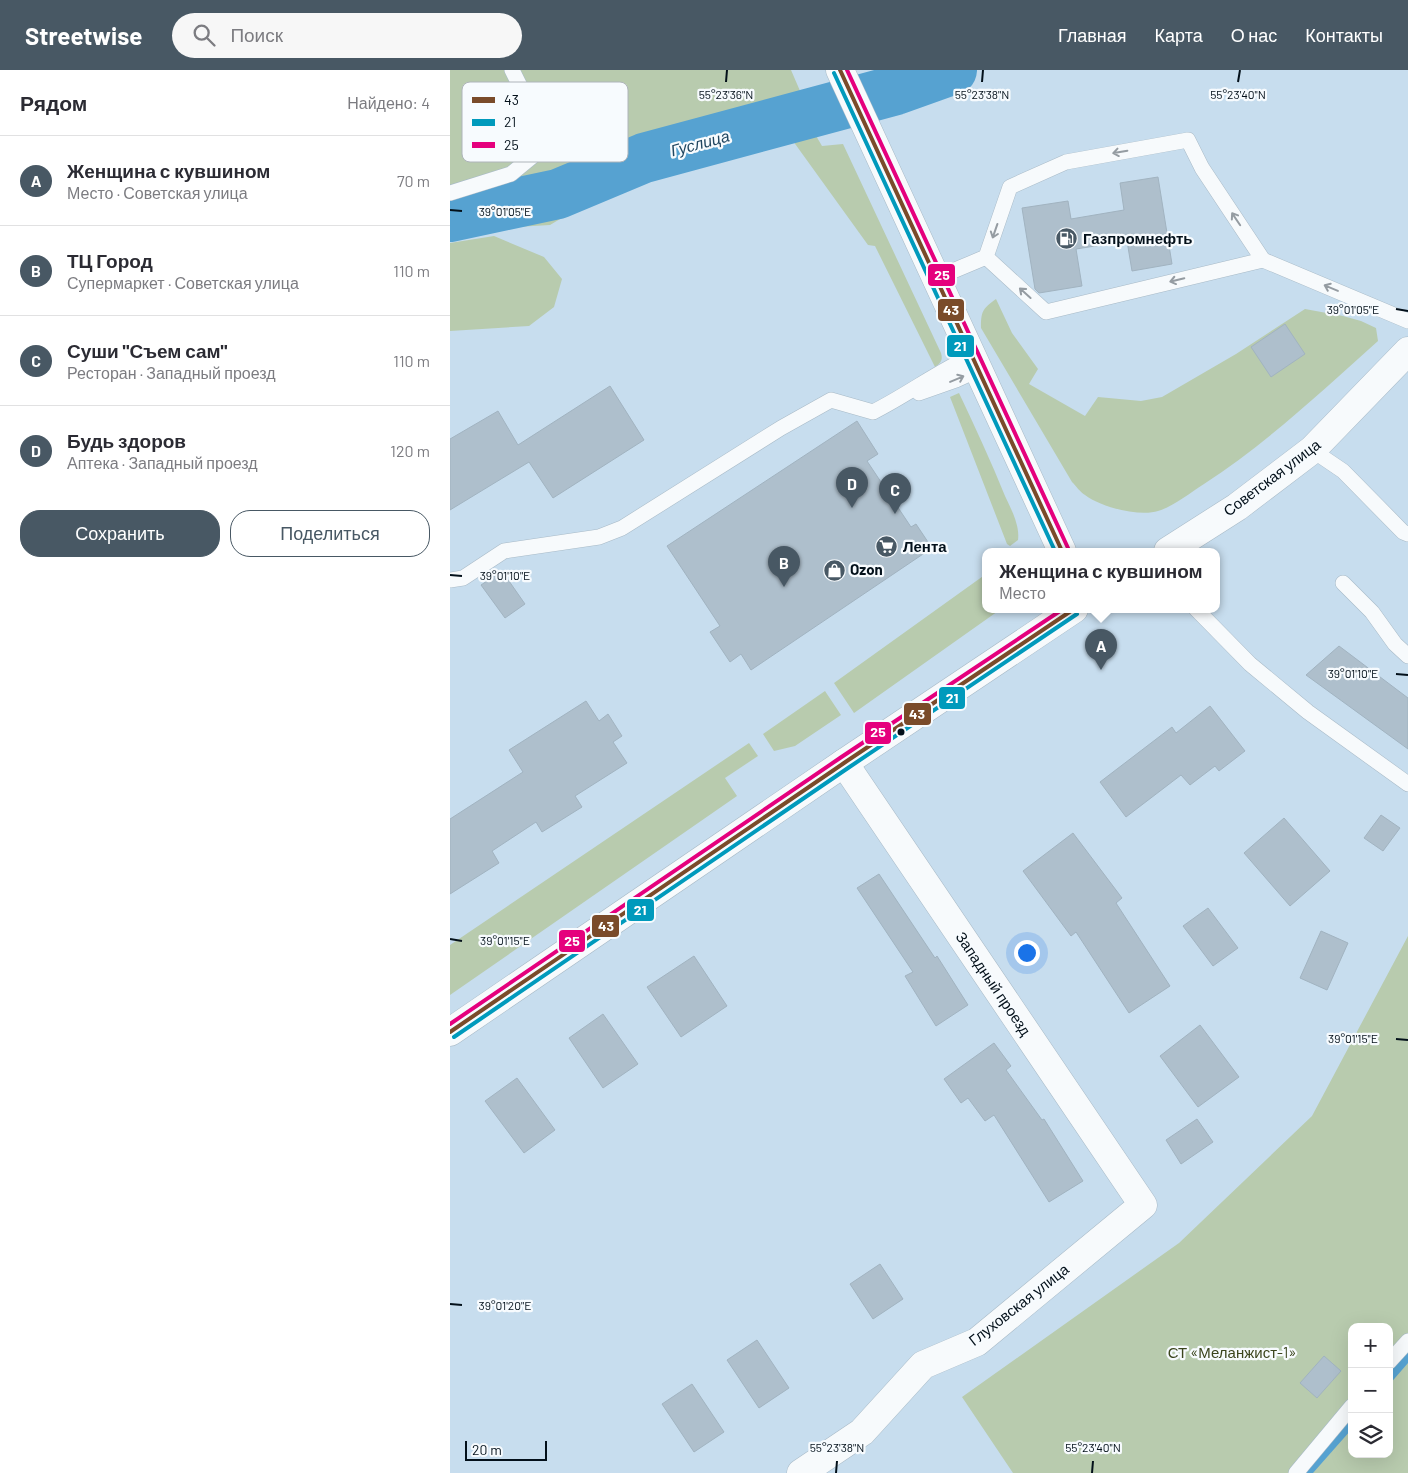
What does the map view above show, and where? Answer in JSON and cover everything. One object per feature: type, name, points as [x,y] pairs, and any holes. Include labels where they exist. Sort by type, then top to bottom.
[{"type":"street","points":[[840,70],[1061,548]]},
{"type":"street","name":"Советская улица","points":[[1173,548],[1237,507],[1312,450],[1408,351]]},
{"type":"street","points":[[450,1032],[844,763],[1068,613]]},
{"type":"street","name":"Западный проезд","points":[[844,763],[1143,1205]]},
{"type":"street","name":"Глуховская улица","points":[[801,1473],[862,1432],[923,1365],[977,1342],[1143,1205]]},
{"type":"lane","points":[[512,70],[518,82]]},
{"type":"lane","points":[[936,278],[986,257],[1010,186],[1066,162],[1188,140],[1202,168],[1263,260],[1408,321]]},
{"type":"lane","points":[[450,193],[511,174],[525,162]]},
{"type":"lane","points":[[986,257],[1046,312],[1263,260]]},
{"type":"lane","points":[[450,580],[463,578],[504,550],[599,537],[622,528],[781,428],[831,400],[873,412],[902,397],[950,366],[975,363]]},
{"type":"lane","points":[[1312,450],[1343,471],[1403,532],[1408,534]]},
{"type":"lane","points":[[1343,583],[1372,612],[1395,644],[1408,656]]},
{"type":"lane","points":[[1200,613],[1250,664],[1308,712],[1408,784]]},
{"type":"lane","points":[[1393,1358],[1408,1341]]},
{"type":"lane","points":[[1296,1473],[1348,1411]]},
{"type":"green space","points":[[450,70],[791,70],[816,128],[592,200],[550,225],[450,231]]},
{"type":"green space","points":[[815,134],[822,146],[843,144],[941,353],[941,361],[935,367],[875,246],[868,245],[793,141]]},
{"type":"green space","points":[[494,236],[544,257],[562,279],[554,307],[529,326],[450,331],[450,243]]},
{"type":"green space","points":[[996,299],[1012,333],[1038,369],[1029,384],[1085,416],[1098,397],[1141,401],[1162,397],[1236,354],[1305,309],[1361,321],[1376,328],[1378,341],[1294,416],[1227,468],[1164,509],[1150,513],[1131,512],[1110,507],[1092,499],[1081,492],[1072,482],[981,328],[983,311]]},
{"type":"green space","points":[[959,393],[989,457],[1018,529],[1018,540],[1010,546],[1007,544],[950,397]]},
{"type":"green space","points":[[982,577],[982,613],[995,613],[854,713],[834,683]]},
{"type":"green space","points":[[825,691],[841,715],[795,746],[774,751],[763,734]]},
{"type":"green space","points":[[749,743],[758,756],[725,778],[737,796],[450,995],[450,945]]},
{"type":"green space","name":"СТ «Меланжист-1»","points":[[1408,936],[1408,1473],[1013,1473],[962,1397],[1179,1243],[1312,1116]]},
{"type":"building","points":[[1158,177],[1172,264],[1132,271],[1127,241],[1076,249],[1082,286],[1039,293],[1035,289],[1022,208],[1068,201],[1071,219],[1124,210],[1120,183]]},
{"type":"building","points":[[1285,324],[1305,354],[1271,377],[1251,347]]},
{"type":"building","points":[[610,386],[644,440],[553,498],[529,462],[450,510],[450,439],[498,411],[518,445]]},
{"type":"building","points":[[857,421],[878,454],[867,461],[911,527],[916,524],[932,548],[751,670],[741,654],[730,662],[710,632],[720,626],[667,546]]},
{"type":"building","points":[[502,571],[525,604],[505,618],[481,585]]},
{"type":"building","points":[[1339,646],[1408,698],[1408,749],[1306,675]]},
{"type":"building","points":[[586,701],[599,721],[608,714],[622,736],[613,742],[627,763],[575,796],[582,807],[542,832],[536,822],[492,851],[499,863],[450,894],[450,819],[523,772],[509,750]]},
{"type":"building","points":[[1210,706],[1245,751],[1219,771],[1215,766],[1190,785],[1181,775],[1126,817],[1100,782],[1172,727],[1176,733]]},
{"type":"building","points":[[1381,815],[1400,828],[1383,851],[1364,838]]},
{"type":"building","points":[[1284,818],[1330,871],[1290,906],[1244,853]]},
{"type":"building","points":[[1073,833],[1122,898],[1116,903],[1170,986],[1129,1013],[1076,932],[1071,936],[1023,871]]},
{"type":"building","points":[[879,874],[935,958],[937,956],[968,1005],[936,1026],[905,976],[913,972],[857,888]]},
{"type":"building","points":[[1208,908],[1238,948],[1213,966],[1183,926]]},
{"type":"building","points":[[1321,931],[1348,943],[1327,990],[1300,978]]},
{"type":"building","points":[[694,956],[727,1006],[681,1037],[647,987]]},
{"type":"building","points":[[603,1014],[638,1064],[603,1088],[569,1038]]},
{"type":"building","points":[[1200,1025],[1239,1077],[1198,1107],[1160,1056]]},
{"type":"building","points":[[994,1043],[1011,1066],[1006,1070],[1042,1120],[1044,1119],[1083,1181],[1049,1202],[994,1115],[985,1121],[968,1098],[961,1103],[944,1079]]},
{"type":"building","points":[[517,1078],[555,1130],[524,1153],[485,1101]]},
{"type":"building","points":[[1197,1119],[1213,1142],[1181,1164],[1166,1140]]},
{"type":"building","points":[[880,1264],[903,1299],[873,1319],[850,1284]]},
{"type":"building","points":[[757,1340],[789,1388],[759,1408],[727,1360]]},
{"type":"building","points":[[1324,1356],[1341,1371],[1317,1398],[1300,1383]]},
{"type":"building","points":[[692,1384],[724,1432],[694,1452],[662,1404]]},
{"type":"waterway","name":"Гуслица","points":[[450,217],[558,194],[644,158],[896,90],[952,70]]},
{"type":"waterway","points":[[1393,1373],[1408,1356]]},
{"type":"waterway","points":[[1307,1473],[1348,1427]]},
{"type":"transit line","name":"43","points":[[840,70],[1061,548]]},
{"type":"transit line","name":"25","points":[[847,70],[1068,548]]},
{"type":"transit line","name":"21","points":[[834,73],[1054,548]]},
{"type":"transit line","name":"25","points":[[450,1024],[840,758],[1057,613]]},
{"type":"transit line","name":"43","points":[[450,1032],[844,763],[1068,613]]},
{"type":"transit line","name":"21","points":[[454,1037],[1077,614]]},
{"type":"place","name":"Газпромнефть","points":[[1067,239]]},
{"type":"place","name":"Будь здоров","points":[[852,508]]},
{"type":"place","name":"Суши \"Съем сам\"","points":[[895,514]]},
{"type":"place","name":"Лента","points":[[887,547]]},
{"type":"place","name":"Ozon","points":[[834,570]]},
{"type":"place","name":"ТЦ Город","points":[[784,587]]},
{"type":"place","name":"Женщина с кувшином","points":[[1101,670]]}]
